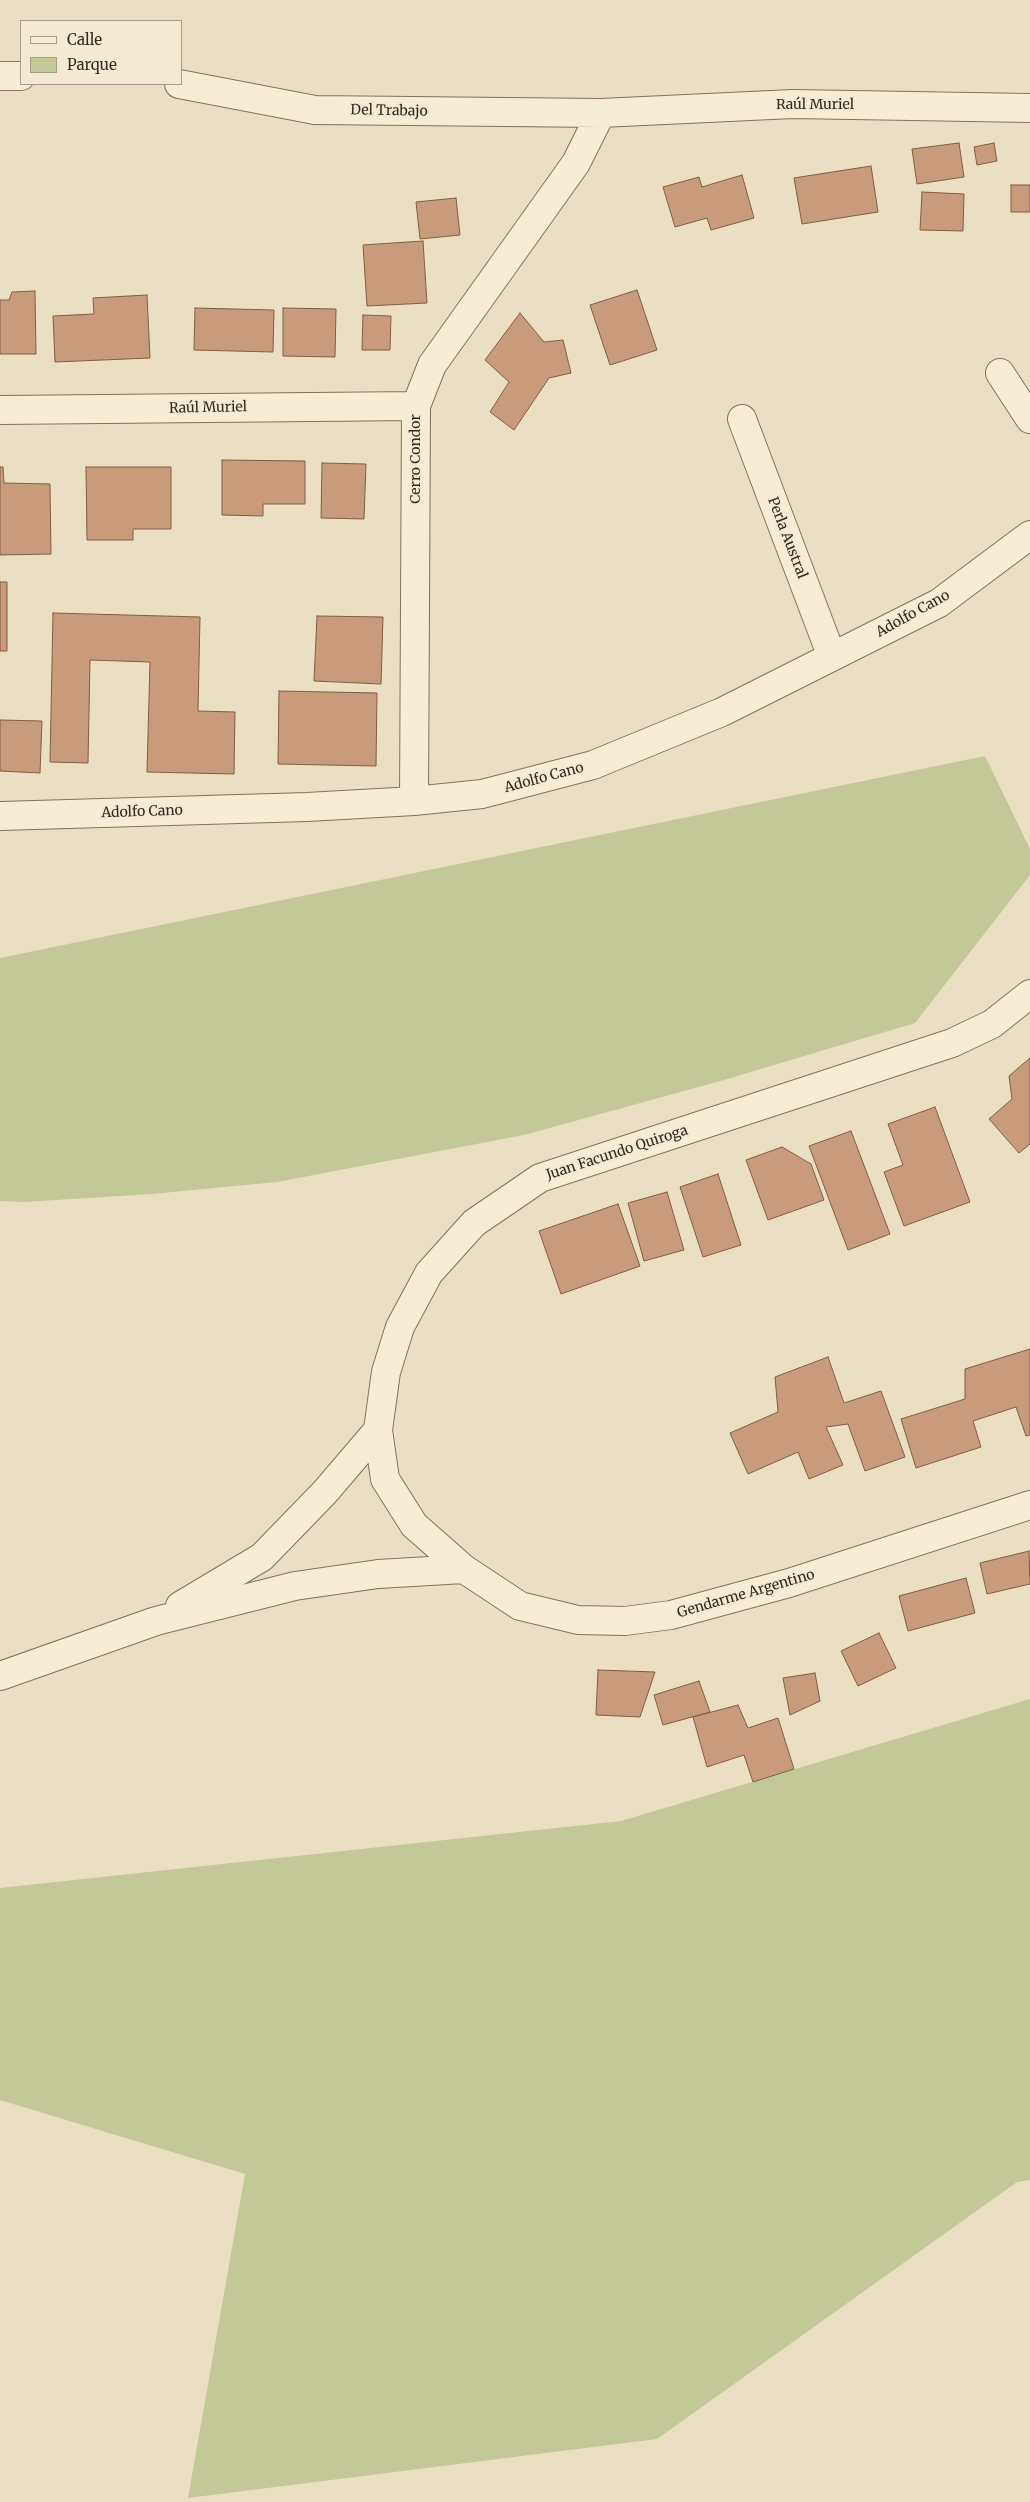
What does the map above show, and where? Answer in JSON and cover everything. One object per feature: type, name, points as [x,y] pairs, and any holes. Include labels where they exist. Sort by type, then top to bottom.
[{"type":"street","points":[[0,76],[20,76]]},
{"type":"street","name":"Del Trabajo","points":[[182,85],[315,110],[601,113]]},
{"type":"street","name":"Raúl Muriel","points":[[601,113],[793,104],[1030,108]]},
{"type":"street","name":"Cerro Condor","points":[[414,801],[416,406],[432,365],[576,162],[601,113]]},
{"type":"street","points":[[1000,373],[1030,419]]},
{"type":"street","name":"Raúl Muriel","points":[[0,410],[416,406]]},
{"type":"street","name":"Perla Austral","points":[[742,419],[832,657]]},
{"type":"street","name":"Adolfo Cano","points":[[0,816],[308,807],[414,801],[482,794],[593,765],[722,712],[939,603],[1030,535]]},
{"type":"street","name":"Juan Facundo Quiroga","points":[[464,1569],[414,1525],[385,1479],[378,1430],[386,1372],[400,1327],[430,1273],[474,1223],[540,1178],[952,1043],[992,1024],[1030,994]]},
{"type":"street","points":[[156,1621],[262,1557],[326,1492],[378,1430]]},
{"type":"street","name":"Gendarme Argentino","points":[[464,1569],[520,1606],[578,1620],[625,1621],[671,1615],[789,1583],[1030,1504]]},
{"type":"street","points":[[0,1676],[156,1621],[294,1586],[378,1574],[464,1569]]},
{"type":"green space","points":[[985,756],[1030,849],[1030,875],[915,1023],[724,1080],[524,1135],[277,1182],[152,1194],[24,1202],[0,1201],[0,958]]},
{"type":"green space","points":[[1030,1699],[1030,2180],[1017,2182],[657,2439],[188,2498],[245,2174],[0,2100],[0,1888],[621,1821]]},
{"type":"building","points":[[959,143],[964,177],[917,184],[912,149]]},
{"type":"building","points":[[994,143],[997,161],[977,165],[974,147]]},
{"type":"building","points":[[871,166],[878,212],[802,224],[794,178]]},
{"type":"building","points":[[742,175],[754,218],[711,230],[707,218],[675,227],[663,187],[699,177],[702,187]]},
{"type":"building","points":[[1011,185],[1030,185],[1030,212],[1011,212]]},
{"type":"building","points":[[922,192],[964,194],[963,231],[920,230]]},
{"type":"building","points":[[456,198],[460,235],[420,239],[416,202]]},
{"type":"building","points":[[423,241],[427,303],[367,306],[363,245]]},
{"type":"building","points":[[637,290],[657,350],[610,365],[590,305]]},
{"type":"building","points":[[35,291],[36,354],[0,354],[0,300],[9,300],[12,292]]},
{"type":"building","points":[[147,295],[150,358],[55,362],[53,316],[94,314],[93,298]]},
{"type":"building","points":[[195,308],[274,310],[273,352],[194,350]]},
{"type":"building","points":[[283,308],[336,309],[335,357],[283,356]]},
{"type":"building","points":[[520,313],[544,342],[563,340],[571,373],[549,378],[514,430],[490,412],[509,382],[485,360]]},
{"type":"building","points":[[363,315],[391,316],[390,350],[362,350]]},
{"type":"building","points":[[222,460],[305,461],[305,504],[263,504],[263,516],[222,515]]},
{"type":"building","points":[[322,463],[366,464],[364,519],[321,518]]},
{"type":"building","points":[[0,467],[3,467],[4,483],[50,484],[51,554],[0,555]]},
{"type":"building","points":[[86,467],[171,467],[171,529],[133,529],[133,540],[87,540]]},
{"type":"building","points":[[0,582],[7,582],[7,651],[0,651]]},
{"type":"building","points":[[53,613],[200,617],[198,711],[235,712],[234,774],[147,772],[150,662],[90,660],[88,763],[50,762]]},
{"type":"building","points":[[317,616],[383,617],[381,684],[314,681]]},
{"type":"building","points":[[279,691],[377,693],[376,766],[278,764]]},
{"type":"building","points":[[0,720],[42,721],[40,773],[0,771]]},
{"type":"building","points":[[1030,1058],[1030,1144],[1019,1153],[989,1119],[1012,1099],[1009,1076]]},
{"type":"building","points":[[935,1107],[970,1202],[904,1226],[884,1172],[903,1165],[888,1124]]},
{"type":"building","points":[[851,1131],[890,1234],[848,1250],[809,1146]]},
{"type":"building","points":[[782,1147],[811,1164],[824,1200],[768,1220],[746,1160]]},
{"type":"building","points":[[718,1174],[741,1245],[703,1257],[680,1187]]},
{"type":"building","points":[[667,1192],[684,1250],[644,1261],[628,1203]]},
{"type":"building","points":[[618,1204],[640,1266],[561,1294],[539,1231]]},
{"type":"building","points":[[1030,1349],[1030,1435],[1026,1436],[1016,1407],[973,1421],[981,1447],[916,1468],[901,1419],[965,1399],[965,1369]]},
{"type":"building","points":[[828,1357],[844,1403],[881,1391],[905,1457],[865,1471],[848,1424],[826,1427],[843,1465],[809,1479],[798,1452],[748,1474],[730,1433],[778,1412],[775,1377]]},
{"type":"building","points":[[1029,1551],[1030,1584],[987,1594],[980,1563]]},
{"type":"building","points":[[966,1578],[975,1613],[908,1631],[899,1596]]},
{"type":"building","points":[[879,1633],[896,1668],[858,1686],[841,1651]]},
{"type":"building","points":[[598,1670],[655,1672],[640,1717],[596,1715]]},
{"type":"building","points":[[815,1673],[820,1701],[790,1715],[783,1678]]},
{"type":"building","points":[[699,1681],[710,1712],[663,1725],[654,1695]]},
{"type":"building","points":[[738,1705],[748,1728],[778,1718],[794,1769],[753,1782],[744,1755],[707,1767],[693,1717]]}]
